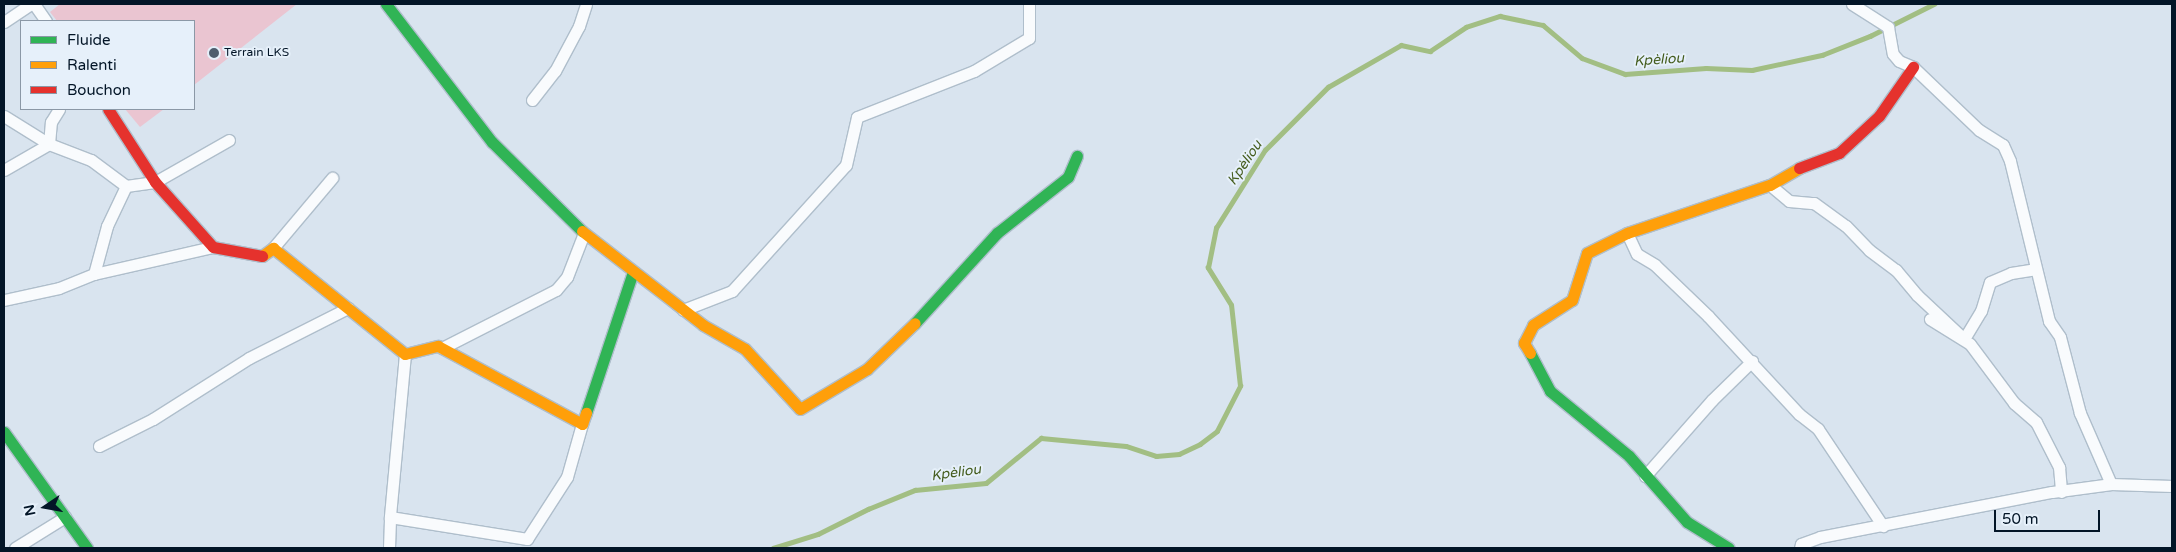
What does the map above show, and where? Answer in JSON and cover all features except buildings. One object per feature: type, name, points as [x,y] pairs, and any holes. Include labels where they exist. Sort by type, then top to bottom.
[{"type":"street","points":[[4,22],[32,4],[45,20]]},
{"type":"street","points":[[386,4],[492,142],[584,233],[684,310],[745,349],[800,409],[867,369],[937,302],[997,233],[1068,177],[1077,156]]},
{"type":"street","points":[[532,100],[555,72],[579,26],[586,4]]},
{"type":"street","points":[[684,310],[732,290],[846,166],[857,117],[974,71],[1028,38],[1029,4]]},
{"type":"street","points":[[1852,4],[1888,27],[1893,54],[1913,67],[1979,130],[2003,145],[2010,161],[2049,321],[2060,337],[2080,413],[2111,484]]},
{"type":"street","points":[[1729,548],[1687,522],[1629,456],[1550,391],[1524,343],[1532,325],[1572,300],[1587,254],[1627,233],[1770,185],[1788,172],[1838,153],[1879,116],[1913,67]]},
{"type":"street","points":[[49,144],[51,122],[58,110]]},
{"type":"street","points":[[109,110],[140,153],[155,182],[213,247]]},
{"type":"street","points":[[4,116],[49,144],[91,160],[126,186],[155,182],[229,140]]},
{"type":"street","points":[[4,170],[49,144]]},
{"type":"street","points":[[4,300],[58,288],[94,274],[213,247],[258,258],[273,248],[332,178]]},
{"type":"street","points":[[1770,185],[1789,201],[1814,203],[1846,226],[1869,250],[1896,270],[1917,295],[1982,356],[2014,403],[2036,422],[2059,467],[2060,492]]},
{"type":"street","points":[[94,274],[107,226],[126,186]]},
{"type":"street","points":[[442,348],[556,290],[567,277],[584,233]]},
{"type":"street","points":[[1627,233],[1637,254],[1655,266],[1752,361],[1786,401],[1818,429],[1883,526]]},
{"type":"street","points":[[273,248],[405,354]]},
{"type":"street","points":[[1964,339],[1981,312],[1990,282],[2011,273],[2036,269]]},
{"type":"street","points":[[390,516],[527,538],[567,477],[582,424],[633,272]]},
{"type":"street","points":[[99,446],[153,419],[250,358],[348,308]]},
{"type":"street","points":[[1930,320],[1964,339]]},
{"type":"street","points":[[405,354],[438,346],[582,424]]},
{"type":"street","points":[[389,548],[390,516],[405,354]]},
{"type":"street","points":[[1645,476],[1712,400],[1752,361]]},
{"type":"street","points":[[4,432],[86,548]]},
{"type":"street","points":[[1800,548],[1801,544],[1820,537],[2060,492],[2111,484],[2172,486]]},
{"type":"street","points":[[15,548],[65,517]]},
{"type":"shaded area","name":"Terrain LKS","points":[[60,4],[297,4],[195,84],[195,20],[56,20],[50,12]]},
{"type":"shaded area","points":[[126,110],[163,110],[140,127]]},
{"type":"waterway","name":"Kpèliou","points":[[773,548],[818,534],[868,509],[915,490],[986,483],[1041,438],[1126,446],[1156,456],[1179,454],[1200,444],[1217,431],[1240,386],[1231,305],[1208,268],[1216,228],[1265,150],[1328,87],[1401,45],[1430,51],[1466,27],[1500,16],[1543,25],[1582,58],[1625,74],[1706,68],[1752,70],[1822,55],[1870,36],[1934,4]]},
{"type":"traffic: fast","points":[[386,4],[492,142],[582,231]]},
{"type":"traffic: fast","points":[[915,323],[997,233],[1068,177],[1077,156]]},
{"type":"traffic: fast","points":[[586,413],[633,272]]},
{"type":"traffic: fast","points":[[1530,353],[1550,391],[1629,456],[1687,522],[1729,548]]},
{"type":"traffic: fast","points":[[4,432],[87,548]]},
{"type":"traffic: slow","points":[[1530,353],[1524,343],[1533,325],[1572,300],[1587,253],[1627,233],[1770,185],[1799,168]]},
{"type":"traffic: slow","points":[[582,231],[703,325],[745,349],[800,409],[867,369],[915,323]]},
{"type":"traffic: slow","points":[[262,256],[273,248],[405,354],[438,346],[582,424],[586,413]]},
{"type":"traffic: jam","points":[[1799,168],[1839,153],[1879,116],[1913,67]]},
{"type":"traffic: jam","points":[[109,110],[155,182],[213,247],[262,256]]},
{"type":"place","name":"Terrain LKS","points":[[214,53]]}]
